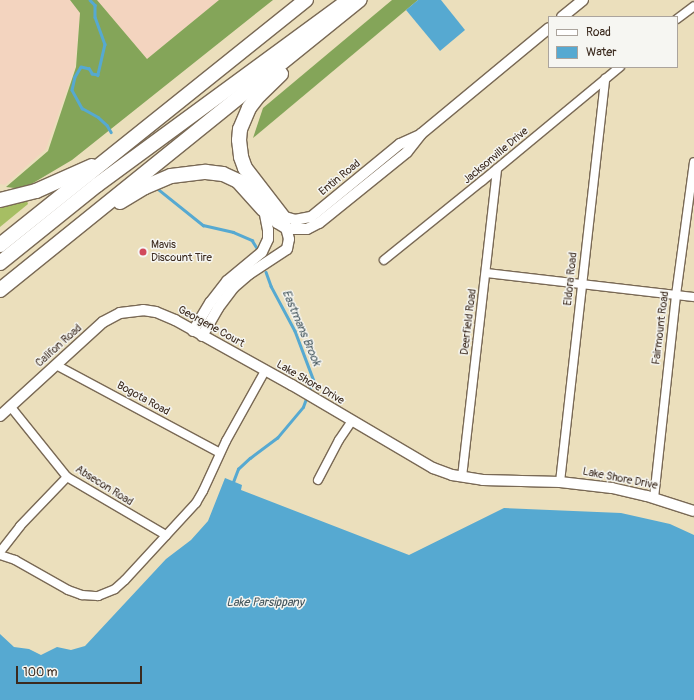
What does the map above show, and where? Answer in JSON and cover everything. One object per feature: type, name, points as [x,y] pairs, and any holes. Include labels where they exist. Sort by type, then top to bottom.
[{"type":"highway","points":[[0,245],[117,153],[306,0]]},
{"type":"highway","points":[[0,264],[97,185],[348,0]]},
{"type":"highway","points":[[0,290],[360,0]]},
{"type":"highway","points":[[285,222],[245,168],[240,146],[240,129],[249,108],[259,95],[292,65],[303,46]]},
{"type":"highway","points":[[0,200],[36,191],[56,183],[117,153]]},
{"type":"highway","points":[[64,238],[145,187],[182,174],[206,172],[231,177],[243,184],[263,208]]},
{"type":"street","points":[[563,16],[583,0]]},
{"type":"street","points":[[678,18],[694,6]]},
{"type":"street","name":"Entin Road","points":[[285,222],[307,229],[319,223],[407,152],[421,134],[548,29]]},
{"type":"street","name":"Jacksonville Drive","points":[[384,260],[619,68]]},
{"type":"street","name":"Eldora Road","points":[[560,482],[605,79]]},
{"type":"street","name":"Entin Road","points":[[263,208],[277,223],[311,217],[400,144],[421,134]]},
{"type":"street","name":"Fairmount Road","points":[[654,498],[676,295],[694,162]]},
{"type":"street","name":"Deerfield Road","points":[[462,477],[497,169]]},
{"type":"street","points":[[197,333],[210,303],[227,281],[262,252],[268,239],[268,230],[263,208]]},
{"type":"street","points":[[197,333],[234,287],[249,274],[287,249],[290,239],[285,222]]},
{"type":"street","points":[[486,273],[694,297]]},
{"type":"street","name":"Califon Road","points":[[0,416],[110,318],[131,310],[143,310]]},
{"type":"street","name":"Georgene Court","points":[[143,310],[165,316],[265,371]]},
{"type":"street","name":"Bogota Road","points":[[56,365],[220,453]]},
{"type":"street","name":"Lake Shore Drive","points":[[0,553],[68,590],[82,595],[98,596],[109,592],[125,580],[196,503],[220,453],[265,371],[433,468],[462,477],[483,480],[560,482],[612,488],[654,498],[694,511]]},
{"type":"street","name":"Absecon Road","points":[[10,406],[67,477],[166,535]]},
{"type":"street","points":[[318,480],[339,440],[352,421]]},
{"type":"street","points":[[0,553],[20,526],[67,477]]},
{"type":"shaded area","points":[[0,0],[70,0],[80,12],[75,67],[46,149],[5,185],[0,184]]},
{"type":"shaded area","points":[[97,0],[219,0],[147,59]]},
{"type":"green space","points":[[70,0],[97,0],[147,59],[219,0],[273,0],[72,160],[23,189],[6,187],[48,151],[76,67],[80,13]]},
{"type":"green space","points":[[392,0],[418,0],[253,138],[263,108]]},
{"type":"green space","points":[[27,201],[28,204],[0,227],[0,206]]},
{"type":"water","points":[[418,0],[441,0],[465,30],[440,51],[406,10]]},
{"type":"water","name":"Lake Parsippany","points":[[225,478],[242,485],[241,490],[409,555],[504,508],[621,513],[670,524],[694,535],[694,700],[0,700],[0,634],[14,647],[29,649],[41,655],[57,647],[71,650],[85,646],[166,559],[191,540],[208,521]]},
{"type":"waterway","name":"Eastmans Brook","points":[[90,0],[95,5],[95,17],[105,44],[98,75],[92,74],[89,69],[81,67],[75,77],[72,90],[82,108],[98,117],[107,125],[111,132]]},
{"type":"waterway","name":"Eastmans Brook","points":[[158,189],[203,225],[233,232],[252,240],[257,248]]},
{"type":"waterway","name":"Eastmans Brook","points":[[266,272],[271,286],[295,331],[314,381],[309,392]]},
{"type":"waterway","name":"Eastmans Brook","points":[[233,482],[238,469],[277,438],[303,407],[307,396]]},
{"type":"place","name":"Mavis Discount Tire","points":[[143,252]]}]
